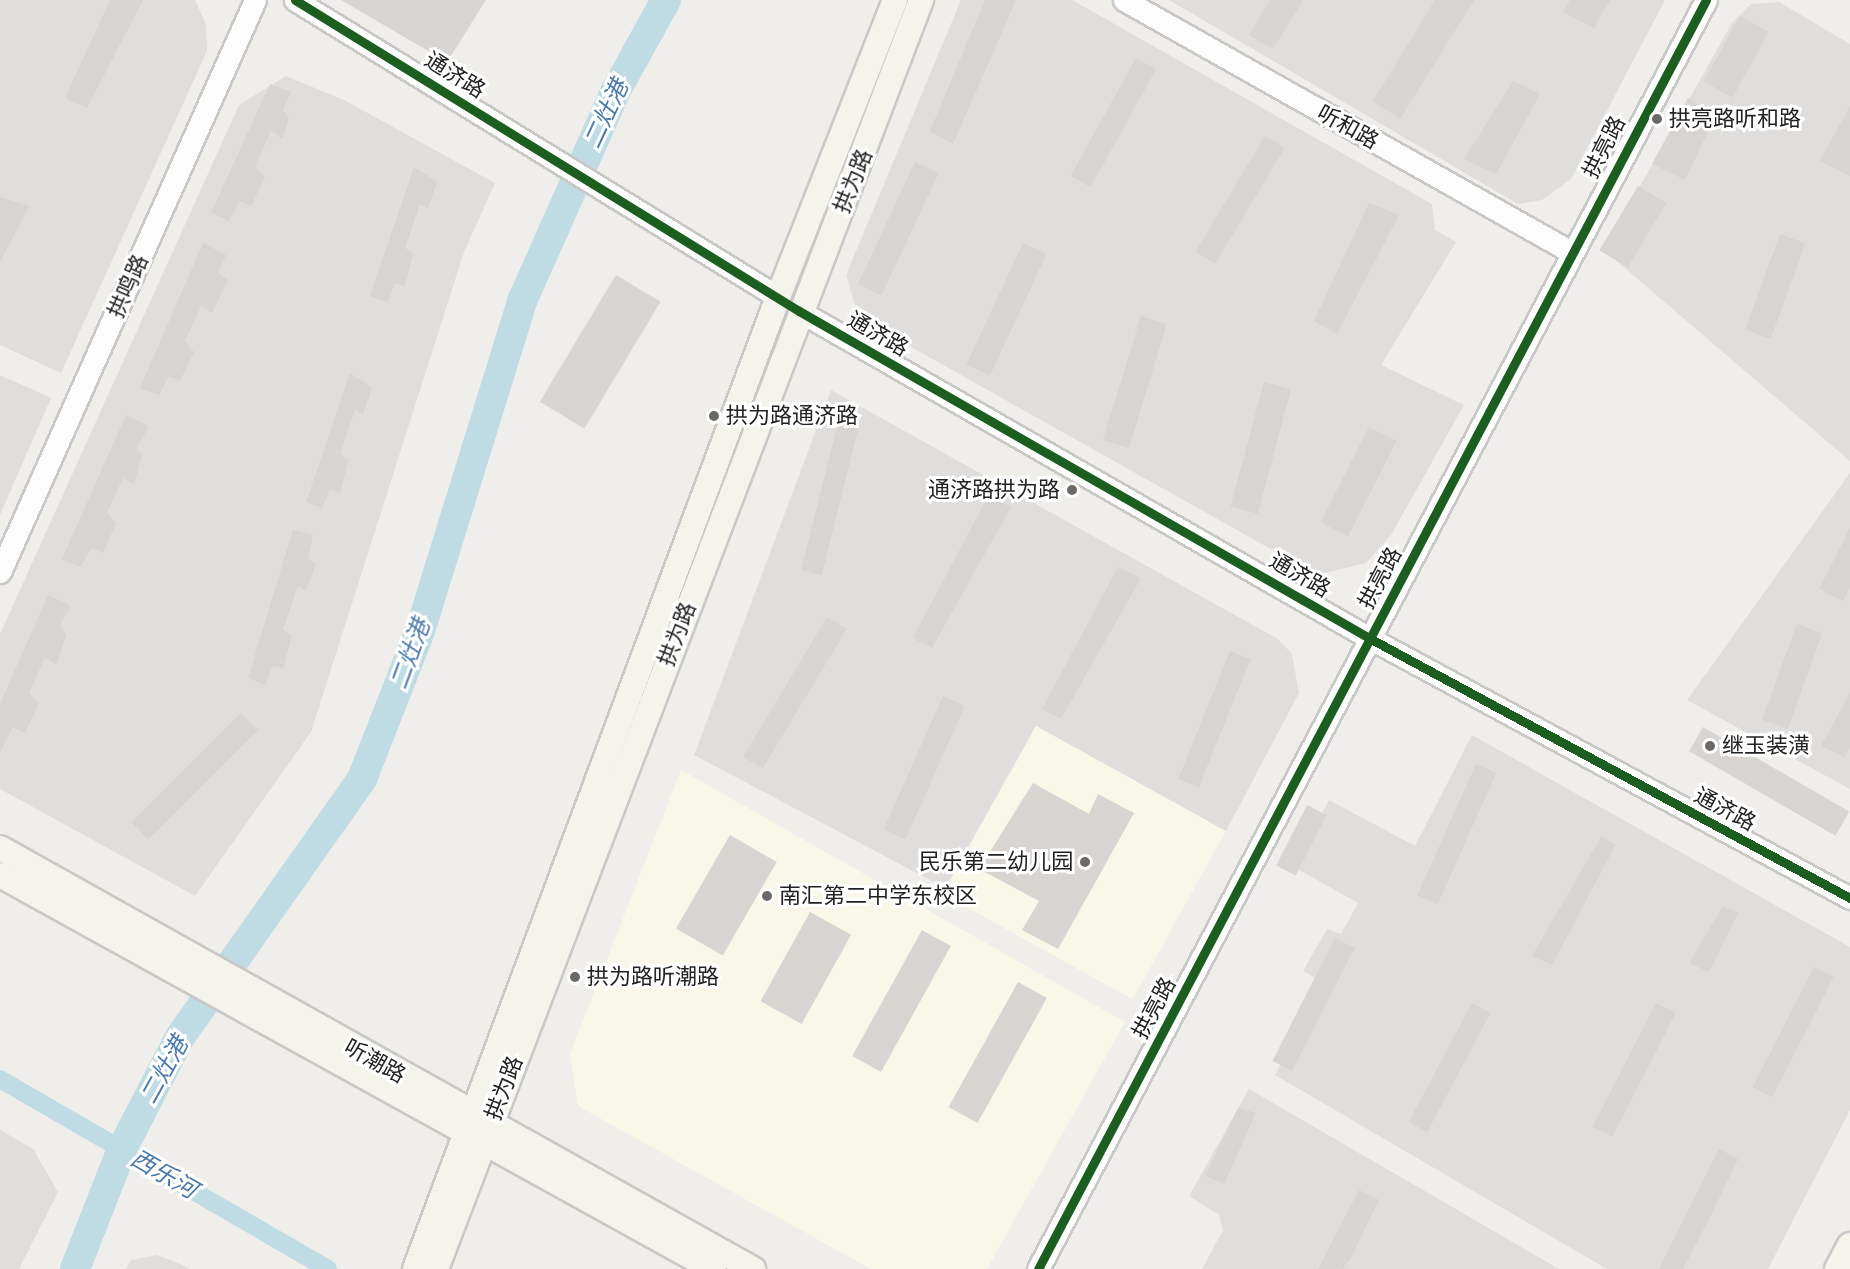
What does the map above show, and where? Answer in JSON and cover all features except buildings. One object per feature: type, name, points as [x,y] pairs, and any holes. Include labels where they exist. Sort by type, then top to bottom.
[{"type":"main road","name":"拱为路","points":[[436,1269],[478,1130],[778,297],[895,0]]},
{"type":"main road","name":"拱为路","points":[[414,1269],[478,1130],[921,0]]},
{"type":"main road","name":"听潮路","points":[[0,848],[169,956],[478,1130],[713,1269]]},
{"type":"main road","name":"听潮路","points":[[0,875],[169,956]]},
{"type":"main road","name":"听潮路","points":[[478,1130],[753,1269]]},
{"type":"main road","points":[[1837,1269],[1850,1245]]},
{"type":"street","name":"拱鸣路","points":[[0,572],[255,0]]},
{"type":"street","name":"通济路","points":[[296,0],[778,297]]},
{"type":"street","name":"听和路","points":[[1124,0],[1573,253]]},
{"type":"street","name":"拱亮路","points":[[1038,1269],[1706,0]]},
{"type":"street","name":"通济路","points":[[799,311],[1371,639],[1850,898]]},
{"type":"shaded area","points":[[0,0],[195,0],[206,25],[207,51],[61,373],[0,345]]},
{"type":"shaded area","points":[[961,0],[1072,0],[1432,204],[1435,230],[1456,242],[1381,365],[1464,405],[1391,535],[1366,563],[1317,575],[870,324],[854,302],[846,275]]},
{"type":"shaded area","points":[[1169,0],[1665,0],[1571,179],[1542,200],[1518,204]]},
{"type":"shaded area","points":[[1779,2],[1850,44],[1850,461],[1604,250],[1732,23],[1751,4]]},
{"type":"shaded area","points":[[286,76],[344,100],[495,183],[464,252],[311,732],[195,896],[0,789],[0,634],[239,105]]},
{"type":"shaded area","points":[[0,375],[51,398],[0,515]]},
{"type":"shaded area","points":[[831,390],[1278,639],[1292,654],[1299,693],[1226,831],[1036,726],[945,888],[694,755]]},
{"type":"shaded area","points":[[1850,473],[1850,789],[1687,700]]},
{"type":"shaded area","name":"民乐第二幼儿园","points":[[1036,726],[1226,831],[1133,999],[943,894]]},
{"type":"shaded area","points":[[1472,735],[1850,947],[1850,1110],[1768,1269],[1607,1269],[1275,1075],[1324,983],[1303,971],[1327,929],[1341,934],[1358,903],[1294,867],[1329,800],[1415,846]]},
{"type":"shaded area","name":"南汇第二中学东校区","points":[[681,770],[1125,1022],[987,1269],[871,1269],[578,1106],[570,1054]]},
{"type":"shaded area","points":[[1249,1089],[1559,1269],[1202,1269],[1223,1230],[1219,1215],[1189,1196]]},
{"type":"shaded area","points":[[0,1130],[33,1149],[58,1192],[19,1269],[0,1269]]},
{"type":"shaded area","points":[[157,1255],[189,1269],[126,1269],[131,1260]]},
{"type":"waterway","name":"二灶港","points":[[75,1269],[122,1149],[180,1037],[362,779],[420,631],[523,299],[615,92],[666,0]]},
{"type":"waterway","name":"西乐河","points":[[0,1079],[328,1269]]},
{"type":"cycle path","points":[[295,0],[799,311],[1371,639],[1850,898]]},
{"type":"cycle path","points":[[1038,1269],[1706,0]]},
{"type":"place","name":"拱亮路听和路","points":[[1657,119]]},
{"type":"place","name":"拱为路通济路","points":[[714,416]]},
{"type":"place","name":"通济路拱为路","points":[[1072,490]]},
{"type":"place","name":"继玉装潢","points":[[1710,746]]},
{"type":"place","name":"民乐第二幼儿园","points":[[1085,862]]},
{"type":"place","name":"南汇第二中学东校区","points":[[767,896]]},
{"type":"place","name":"拱为路听潮路","points":[[575,977]]}]
